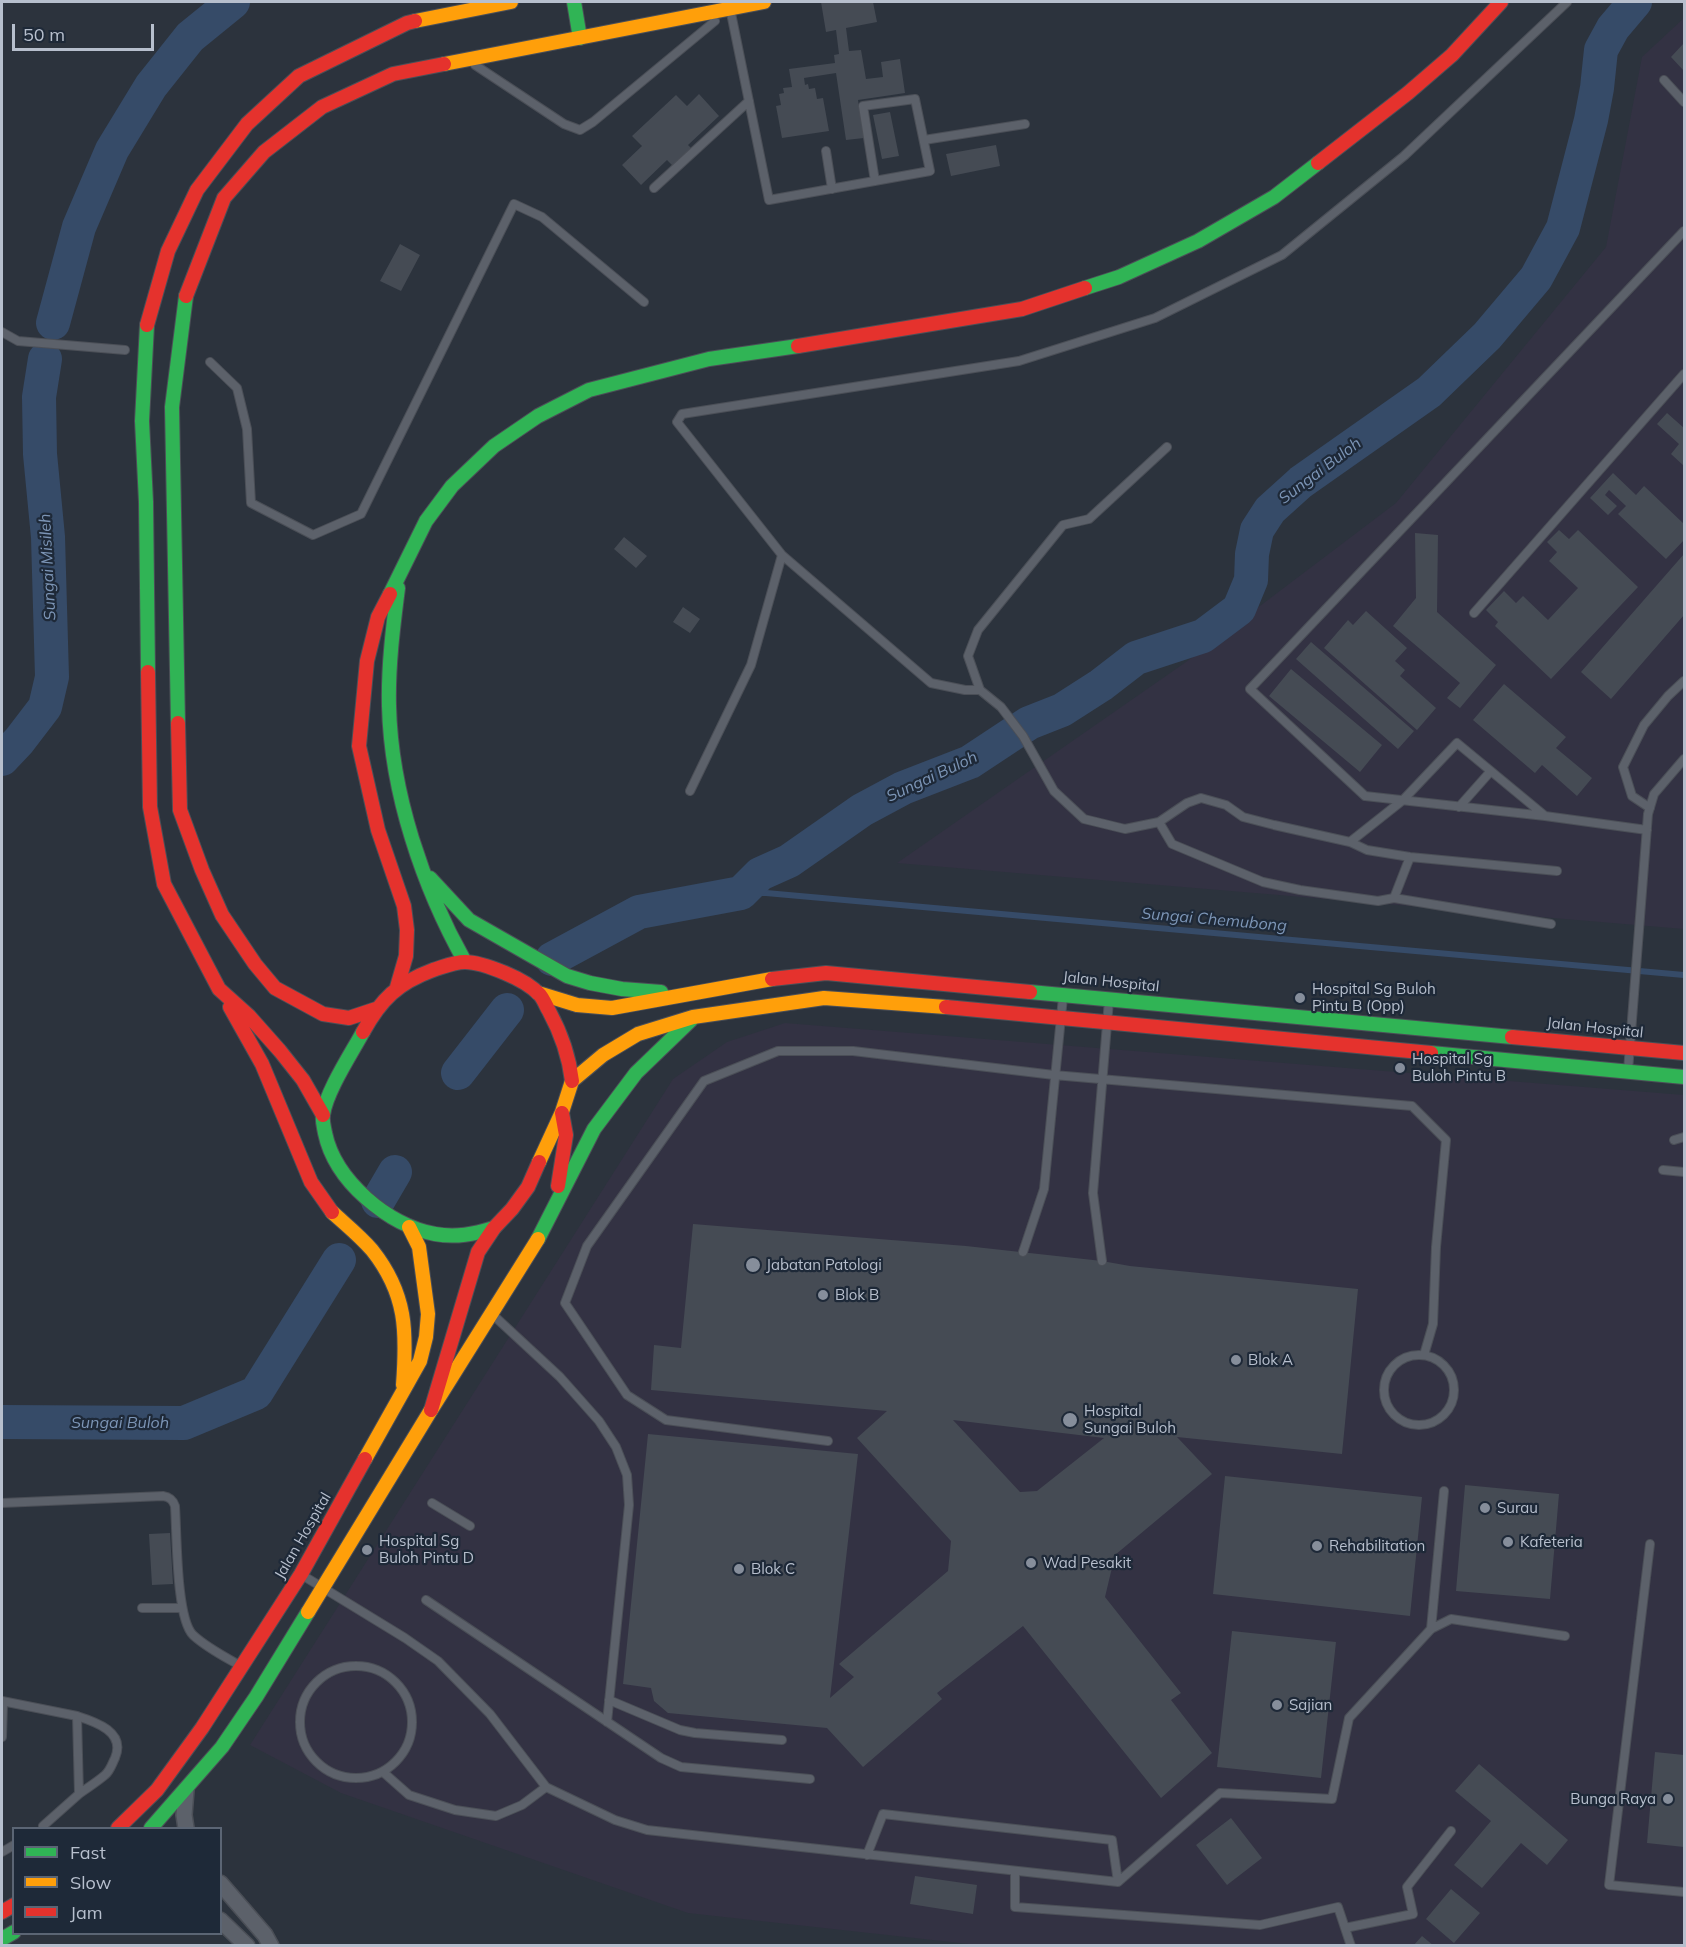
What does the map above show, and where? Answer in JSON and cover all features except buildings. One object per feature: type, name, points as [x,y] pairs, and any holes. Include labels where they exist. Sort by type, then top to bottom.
[{"type":"main road","points":[[402,1395],[406,1343],[400,1300],[387,1273],[371,1249],[330,1210],[311,1182],[262,1064],[164,884],[150,807],[146,502],[142,421],[146,328],[168,251],[197,190],[246,124],[299,76],[407,23],[510,2]]},
{"type":"main road","points":[[574,2],[580,38]]},
{"type":"main road","points":[[376,1009],[349,1018],[323,1014],[275,988],[255,964],[222,915],[202,870],[180,810],[172,407],[186,297],[224,198],[264,152],[322,107],[393,74],[764,2]]},
{"type":"main road","points":[[397,987],[406,956],[407,930],[404,906],[378,830],[359,746],[367,661],[378,617],[426,521],[452,486],[494,446],[538,416],[589,390],[709,359],[854,338],[1022,309],[1119,277],[1198,242],[1274,197],[1408,93],[1452,55],[1501,2]]},
{"type":"main road","points":[[400,576],[390,662],[390,725],[404,811],[422,869],[442,920],[465,962]]},
{"type":"main road","points":[[422,869],[469,920],[567,976],[622,989],[693,994]]},
{"type":"main road","points":[[323,1115],[339,1076],[376,1009],[397,987],[440,968],[465,962],[501,971],[518,979],[538,993],[558,1026],[569,1059],[572,1081],[562,1112],[528,1187],[494,1228],[478,1252],[431,1410]]},
{"type":"main road","name":"Jalan Hospital","points":[[538,993],[577,1005],[612,1008],[782,977],[826,973],[1684,1053]]},
{"type":"main road","points":[[219,988],[249,1016],[303,1080],[323,1115],[326,1144],[336,1165],[354,1189],[391,1217],[409,1227],[449,1237],[478,1234],[494,1228]]},
{"type":"main road","points":[[572,1081],[603,1055],[638,1034],[693,1017],[824,998],[1684,1077]]},
{"type":"main road","points":[[152,1827],[222,1747],[256,1697],[538,1238],[594,1129],[636,1073],[693,1017]]},
{"type":"main road","points":[[556,1202],[566,1135],[562,1112]]},
{"type":"main road","name":"Jalan Hospital","points":[[119,1827],[157,1790],[242,1667],[301,1574],[420,1361],[426,1337],[428,1314],[419,1247],[409,1227]]},
{"type":"street","points":[[186,1790],[184,1815],[186,1827]]},
{"type":"street","points":[[222,1885],[265,1935],[271,1946]]},
{"type":"street","points":[[222,1922],[247,1946]]},
{"type":"lane","points":[[980,690],[965,690],[931,683],[782,555],[677,422],[682,414],[1019,361],[1155,318],[1282,255],[1404,156],[1567,2]]},
{"type":"lane","points":[[466,60],[564,124],[580,130],[593,122],[730,9],[770,200],[832,189],[930,171],[915,99],[863,106],[875,181]]},
{"type":"lane","points":[[1664,80],[1684,102]]},
{"type":"lane","points":[[654,188],[749,101]]},
{"type":"lane","points":[[924,140],[1025,124]]},
{"type":"lane","points":[[826,151],[832,189]]},
{"type":"lane","points":[[210,362],[237,388],[247,429],[252,503],[313,535],[361,514],[514,204],[542,218],[644,302]]},
{"type":"lane","points":[[1647,830],[1365,796],[1250,689],[1684,231]]},
{"type":"lane","points":[[2,332],[18,341],[125,350]]},
{"type":"lane","points":[[1474,613],[1684,374]]},
{"type":"lane","points":[[1167,447],[1089,519],[1063,525],[978,630],[968,656],[980,690],[1001,707],[1023,736],[1054,791],[1084,819],[1125,829],[1159,822],[1187,803],[1201,798],[1226,805],[1243,817],[1350,842],[1367,850],[1410,857],[1557,871]]},
{"type":"lane","points":[[690,791],[751,664],[782,555]]},
{"type":"lane","points":[[1650,808],[1632,796],[1623,767],[1644,725],[1684,681]]},
{"type":"lane","points":[[1350,842],[1403,800],[1457,742],[1545,816]]},
{"type":"lane","points":[[1628,1073],[1650,808],[1654,794],[1684,759]]},
{"type":"lane","points":[[1459,807],[1490,772]]},
{"type":"lane","points":[[1159,822],[1173,844],[1263,882],[1300,890],[1378,901],[1394,898],[1551,924]]},
{"type":"lane","points":[[1394,898],[1410,857]]},
{"type":"lane","points":[[1023,1252],[1044,1190],[1063,994]]},
{"type":"lane","points":[[1102,1261],[1093,1193],[1109,999]]},
{"type":"lane","points":[[828,1441],[666,1420],[627,1395],[565,1303],[587,1246],[704,1081],[778,1051],[853,1051],[1054,1075],[1412,1106],[1446,1140],[1436,1247],[1433,1324],[1424,1355]]},
{"type":"lane","points":[[1674,1140],[1684,1137]]},
{"type":"lane","points":[[1663,1170],[1684,1172]]},
{"type":"lane","points":[[491,1313],[560,1377],[599,1421],[616,1446],[627,1475],[629,1505],[607,1722]]},
{"type":"lane","points":[[1412,1355],[1424,1355],[1435,1358],[1451,1374],[1454,1397],[1443,1417],[1433,1423],[1410,1425],[1390,1411],[1383,1389],[1386,1377],[1401,1359],[1412,1355]]},
{"type":"lane","points":[[1431,1629],[1444,1491]]},
{"type":"lane","points":[[2,1503],[169,1497],[175,1506],[182,1608],[186,1625],[193,1635],[242,1667]]},
{"type":"lane","points":[[432,1503],[470,1526]]},
{"type":"lane","points":[[1650,1544],[1609,1885],[1684,1892]]},
{"type":"lane","points":[[301,1574],[438,1661],[490,1714],[546,1787],[615,1820],[647,1830],[1118,1882],[1220,1793],[1332,1799],[1349,1718],[1431,1629],[1451,1619],[1565,1636]]},
{"type":"lane","points":[[426,1600],[661,1758],[681,1767],[810,1779]]},
{"type":"lane","points":[[142,1608],[182,1608]]},
{"type":"lane","points":[[359,1666],[377,1670],[392,1679],[404,1693],[411,1710],[412,1728],[408,1746],[398,1761],[383,1772],[365,1778],[346,1777],[328,1771],[314,1759],[304,1743],[300,1725],[303,1706],[311,1689],[324,1676],[341,1668],[359,1666]]},
{"type":"lane","points":[[609,1700],[680,1730],[782,1740]]},
{"type":"lane","points":[[2,1737],[2,1701],[96,1722],[110,1731],[117,1741],[116,1755],[108,1773],[79,1794],[43,1827]]},
{"type":"lane","points":[[77,1716],[79,1794]]},
{"type":"lane","points":[[383,1772],[409,1795],[455,1810],[496,1816],[522,1805],[546,1787]]},
{"type":"lane","points":[[867,1855],[883,1814],[1112,1840],[1118,1882]]},
{"type":"lane","points":[[1345,1929],[1413,1914],[1407,1887],[1451,1830]]},
{"type":"lane","points":[[1015,1871],[1015,1906],[1260,1925],[1338,1907],[1351,1946]]},
{"type":"shaded area","points":[[1684,18],[1684,929],[897,863],[1186,662],[1396,503],[1606,247],[1642,57]]},
{"type":"shaded area","name":"Hospital Sungai Buloh","points":[[785,1023],[1684,1095],[1684,1945],[987,1946],[688,1913],[341,1793],[250,1745],[673,1079],[727,1042]]},
{"type":"waterway","name":"Sungai Misileh","points":[[53,323],[79,227],[112,150],[151,86],[190,37],[233,2]]},
{"type":"waterway","name":"Sungai Buloh","points":[[552,959],[639,912],[741,893],[760,874],[789,861],[862,810],[903,788],[970,762],[1029,723],[1062,710],[1101,685],[1136,658],[1203,636],[1239,609],[1251,580],[1252,554],[1257,530],[1270,510],[1301,482],[1429,392],[1487,336],[1536,278],[1563,228],[1591,120],[1601,50],[1613,28],[1635,2]]},
{"type":"waterway","name":"Sungai Misileh","points":[[2,759],[45,707],[52,677],[48,537],[40,454],[39,397],[45,359]]},
{"type":"waterway","name":"Sungai Chemubong","points":[[741,893],[766,893],[1684,975]]},
{"type":"waterway","name":"Sungai Buloh","points":[[458,1073],[507,1010]]},
{"type":"waterway","name":"Sungai Buloh","points":[[378,1201],[395,1172]]},
{"type":"waterway","name":"Sungai Buloh","points":[[2,1422],[184,1423],[256,1393],[339,1260]]},
{"type":"traffic: fast","points":[[574,2],[580,38]]},
{"type":"traffic: fast","points":[[1085,288],[1119,277],[1198,241],[1274,197],[1318,163]]},
{"type":"traffic: fast","points":[[178,723],[172,407],[186,296]]},
{"type":"traffic: fast","points":[[147,325],[142,421],[146,502],[148,672]]},
{"type":"traffic: fast","points":[[390,594],[426,521],[452,486],[494,446],[538,416],[589,390],[709,359],[798,346]]},
{"type":"traffic: fast","points":[[398,588],[391,647],[389,691],[391,739],[396,772],[403,805],[423,871],[465,962]]},
{"type":"traffic: fast","points":[[430,878],[469,920],[567,976],[622,989],[661,992]]},
{"type":"traffic: fast","points":[[1030,992],[1512,1037]]},
{"type":"traffic: fast","points":[[538,1239],[594,1129],[636,1073],[691,1020]]},
{"type":"traffic: fast","points":[[363,1032],[334,1084],[323,1115],[325,1133],[340,1168],[352,1184],[382,1211],[417,1229],[450,1236],[472,1234],[494,1228]]},
{"type":"traffic: fast","points":[[1431,1053],[1684,1077]]},
{"type":"traffic: fast","points":[[152,1827],[222,1747],[256,1697],[308,1612]]},
{"type":"traffic: fast","points":[[2,1939],[12,1933]]},
{"type":"traffic: slow","points":[[415,21],[511,2]]},
{"type":"traffic: slow","points":[[444,64],[764,2]]},
{"type":"traffic: slow","points":[[538,993],[577,1005],[612,1008],[772,979]]},
{"type":"traffic: slow","points":[[539,1162],[562,1112],[572,1081],[603,1055],[638,1034],[693,1017],[824,998],[946,1007]]},
{"type":"traffic: slow","points":[[332,1212],[372,1250],[392,1282],[402,1314],[404,1331],[403,1385]]},
{"type":"traffic: slow","points":[[365,1459],[420,1361],[426,1337],[428,1314],[419,1247],[409,1227]]},
{"type":"traffic: slow","points":[[308,1612],[538,1239]]},
{"type":"traffic: jam","points":[[1318,163],[1408,93],[1452,55],[1501,2]]},
{"type":"traffic: jam","points":[[147,325],[168,251],[197,190],[247,124],[299,76],[415,21]]},
{"type":"traffic: jam","points":[[186,296],[224,198],[264,152],[322,107],[393,74],[444,64]]},
{"type":"traffic: jam","points":[[798,346],[1022,309],[1085,288]]},
{"type":"traffic: jam","points":[[390,594],[378,617],[367,661],[359,746],[378,830],[404,906],[407,930],[406,956],[397,987]]},
{"type":"traffic: jam","points":[[148,672],[150,807],[164,884],[219,989],[249,1016],[280,1051],[303,1080],[323,1115]]},
{"type":"traffic: jam","points":[[178,723],[180,810],[202,870],[222,915],[255,964],[275,988],[323,1014],[349,1018],[376,1009]]},
{"type":"traffic: jam","points":[[363,1032],[384,1001],[410,981],[453,964],[465,962],[480,964],[519,980],[540,995],[561,1036],[572,1081]]},
{"type":"traffic: jam","points":[[772,979],[826,973],[1030,992]]},
{"type":"traffic: jam","points":[[230,1007],[262,1064],[311,1182],[332,1212]]},
{"type":"traffic: jam","points":[[946,1007],[1431,1053]]},
{"type":"traffic: jam","points":[[1512,1037],[1684,1053]]},
{"type":"traffic: jam","points":[[558,1186],[566,1135],[562,1113]]},
{"type":"traffic: jam","points":[[431,1410],[478,1252],[494,1228],[528,1187],[539,1162]]},
{"type":"traffic: jam","points":[[119,1827],[157,1790],[202,1728],[301,1574],[365,1459]]},
{"type":"traffic: jam","points":[[2,1912],[12,1906]]},
{"type":"place","name":"Hospital Sg Buloh Pintu B (Opp)","points":[[1300,998]]},
{"type":"place","name":"Hospital Sg Buloh Pintu B","points":[[1400,1068]]},
{"type":"place","name":"Jabatan Patologi","points":[[753,1265]]},
{"type":"place","name":"Blok B","points":[[823,1295]]},
{"type":"place","name":"Blok A","points":[[1236,1360]]},
{"type":"place","name":"Hospital Sungai Buloh","points":[[1070,1420]]},
{"type":"place","name":"Surau","points":[[1485,1508]]},
{"type":"place","name":"Kafeteria","points":[[1508,1542]]},
{"type":"place","name":"Rehabilitation","points":[[1317,1546]]},
{"type":"place","name":"Hospital Sg Buloh Pintu D","points":[[367,1550]]},
{"type":"place","name":"Wad Pesakit","points":[[1031,1563]]},
{"type":"place","name":"Blok C","points":[[739,1569]]},
{"type":"place","name":"Sajian","points":[[1277,1705]]},
{"type":"place","name":"Bunga Raya","points":[[1668,1799]]}]
